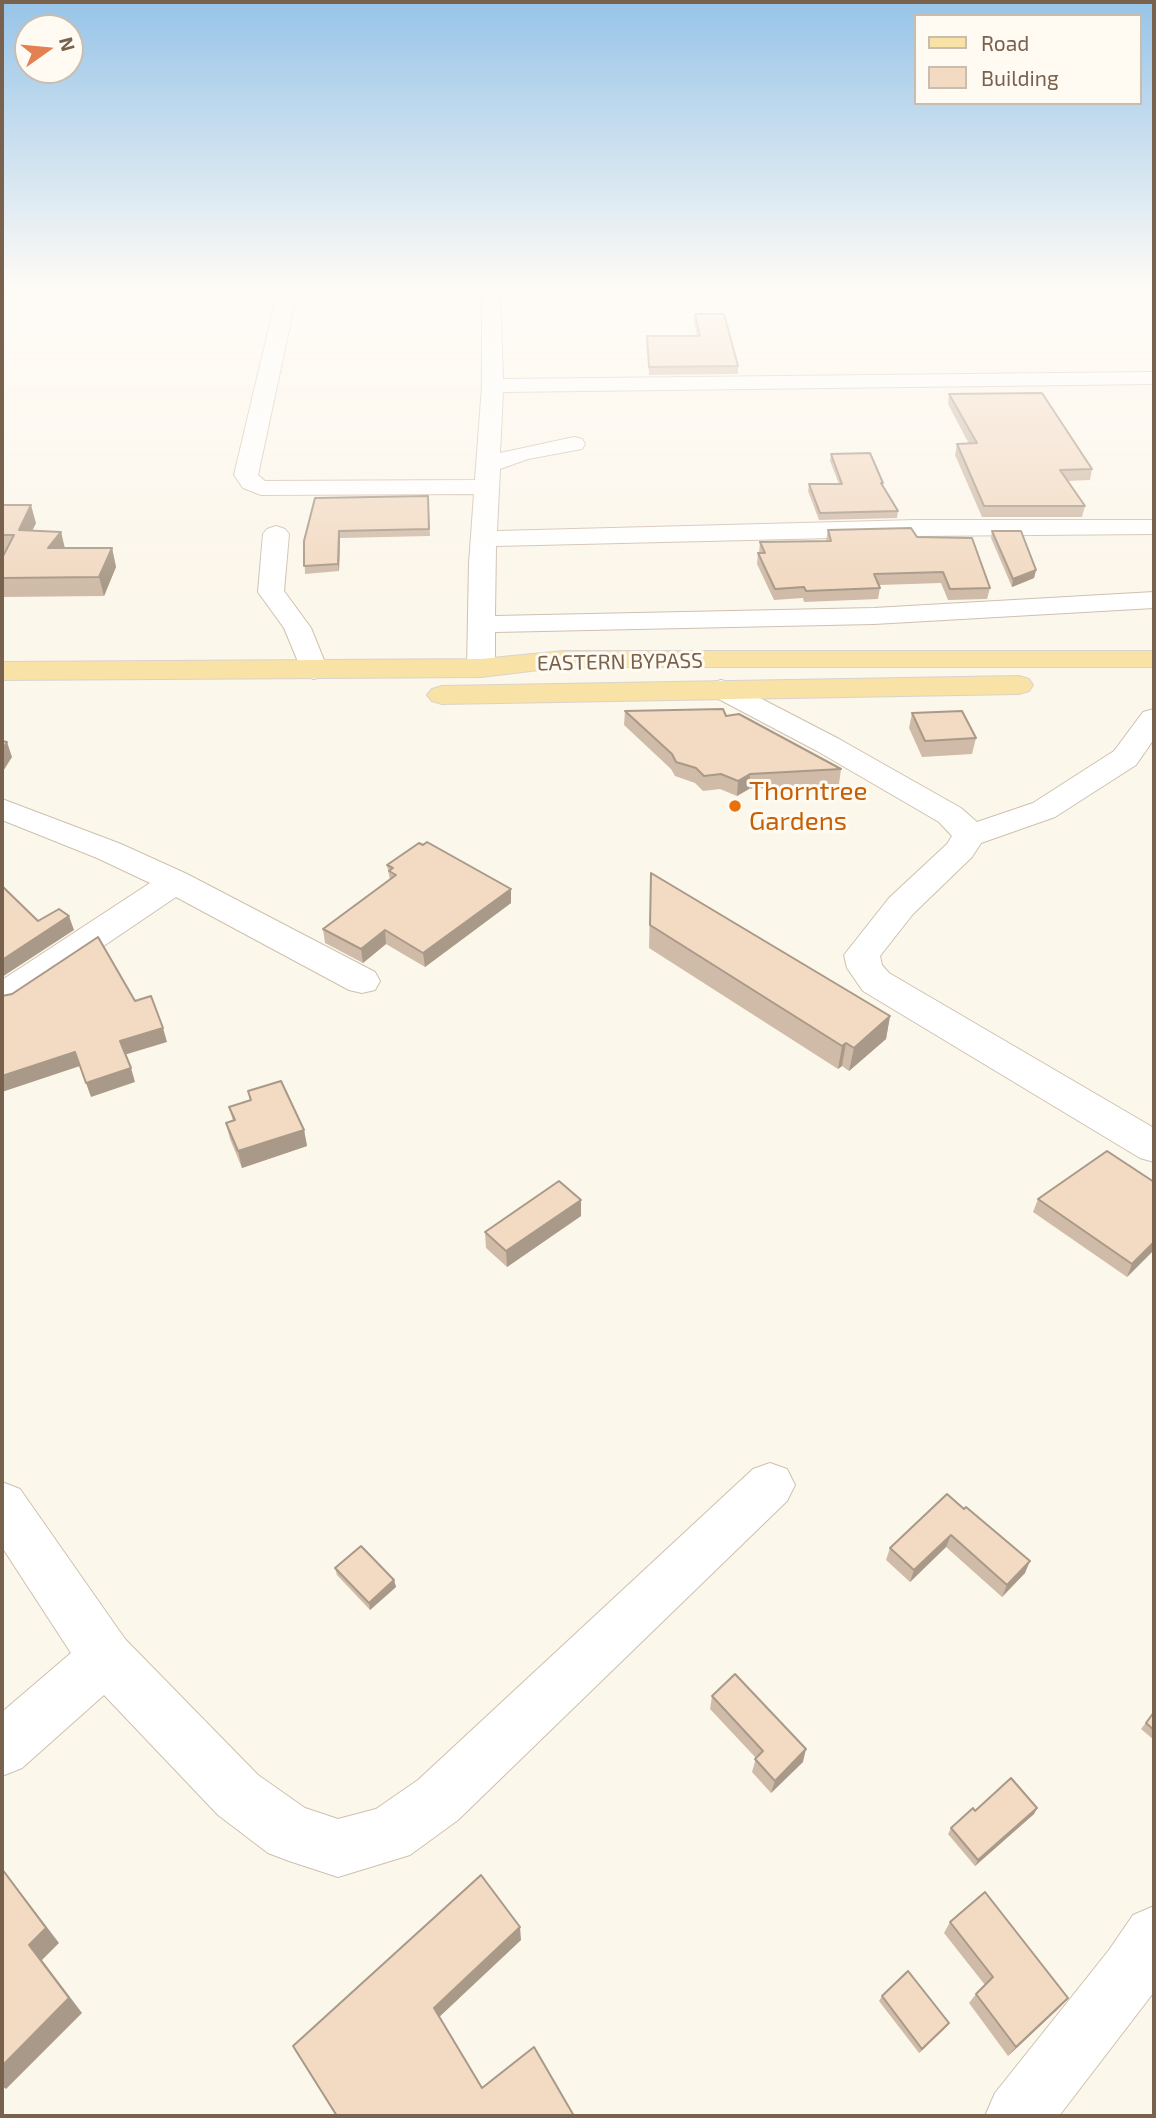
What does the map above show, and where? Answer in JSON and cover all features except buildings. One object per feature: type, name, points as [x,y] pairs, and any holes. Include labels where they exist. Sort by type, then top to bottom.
[{"type":"main road","name":"EASTERN BYPASS","points":[[2,671],[481,668],[565,659],[1154,659]]},
{"type":"main road","name":"EASTERN BYPASS","points":[[2,694],[466,695],[1154,684]]},
{"type":"street","points":[[265,389],[246,475],[251,484],[261,488],[487,476],[524,453],[574,444]]},
{"type":"street","points":[[481,668],[492,389]]},
{"type":"street","points":[[484,539],[878,529],[1154,527]]},
{"type":"street","points":[[276,534],[271,592],[287,610],[306,641],[314,670]]},
{"type":"street","points":[[482,624],[874,616],[1154,600]]},
{"type":"street","points":[[721,689],[828,745],[950,815],[964,827],[968,836]]},
{"type":"street","points":[[1154,718],[1125,758],[1044,810],[968,836],[960,850],[901,906],[862,955],[865,968],[876,982],[1154,1147]]},
{"type":"street","points":[[2,809],[109,851],[175,882],[362,981]]},
{"type":"street","points":[[2,997],[175,882]]},
{"type":"street","points":[[2,1505],[106,1658],[238,1795],[289,1832],[338,1848],[389,1834],[438,1800],[770,1485]]},
{"type":"street","points":[[2,1748],[106,1658]]},
{"type":"street","points":[[1018,2116],[1131,1972],[1154,1936]]},
{"type":"place","name":"Thorntree Gardens","points":[[735,806]]}]
